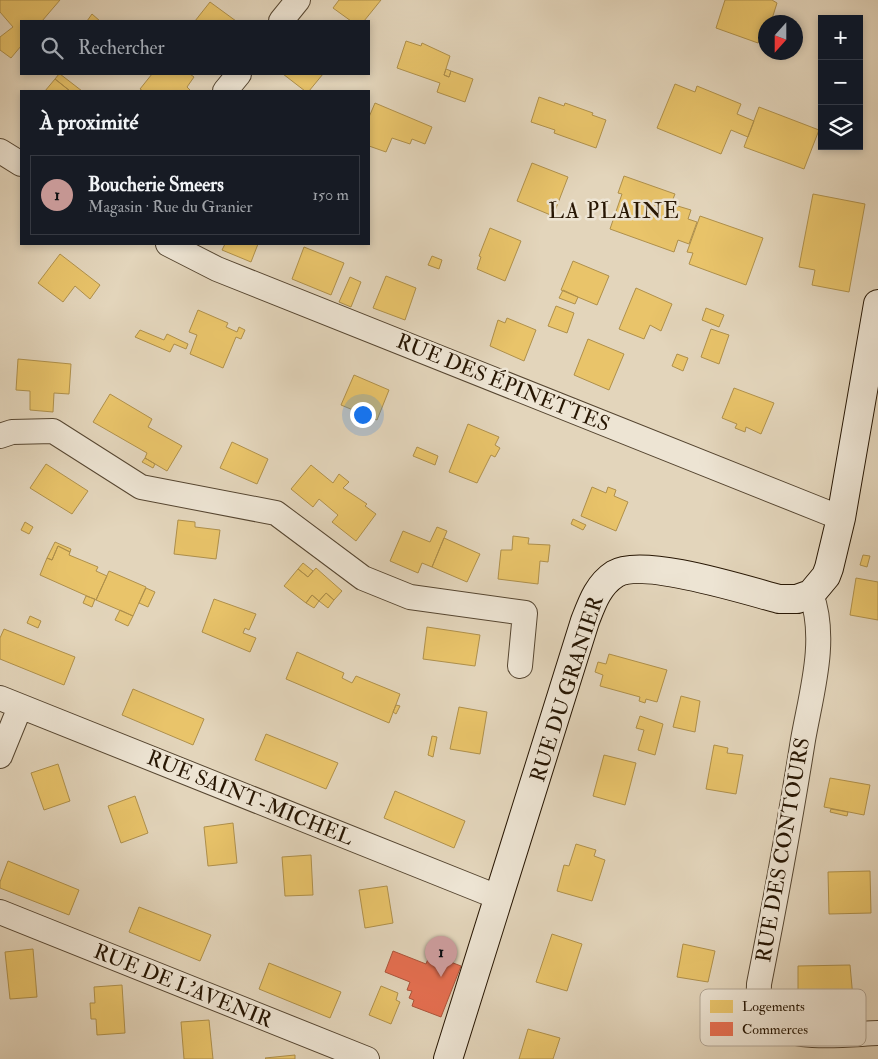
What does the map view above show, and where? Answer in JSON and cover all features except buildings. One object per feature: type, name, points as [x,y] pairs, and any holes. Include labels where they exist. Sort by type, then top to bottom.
[{"type":"street","points":[[282,20],[298,0]]},
{"type":"street","points":[[226,90],[238,75]]},
{"type":"street","points":[[0,152],[20,163]]},
{"type":"street","name":"RUE DES ÉPINETTES","points":[[170,245],[226,272],[841,518]]},
{"type":"street","points":[[811,594],[826,576],[841,518],[878,304]]},
{"type":"street","points":[[0,436],[12,432],[53,431],[141,487],[276,513],[363,578],[410,597],[525,613],[520,666]]},
{"type":"street","name":"RUE DU GRANIER","points":[[448,1059],[500,898],[585,621],[598,591],[605,581],[617,573],[632,568],[652,569],[779,599],[796,599],[811,594]]},
{"type":"street","name":"RUE DES CONTOURS","points":[[759,989],[792,811],[817,653],[818,622],[811,594]]},
{"type":"street","points":[[0,756],[10,702]]},
{"type":"street","name":"RUE SAINT-MICHEL","points":[[10,702],[500,898]]},
{"type":"street","name":"RUE DE L'AVENIR","points":[[0,912],[367,1059]]},
{"type":"place","name":"Boucherie Smeers","points":[[441,977]]},
{"type":"district","name":"LA PLAINE","points":[[614,211]]}]
